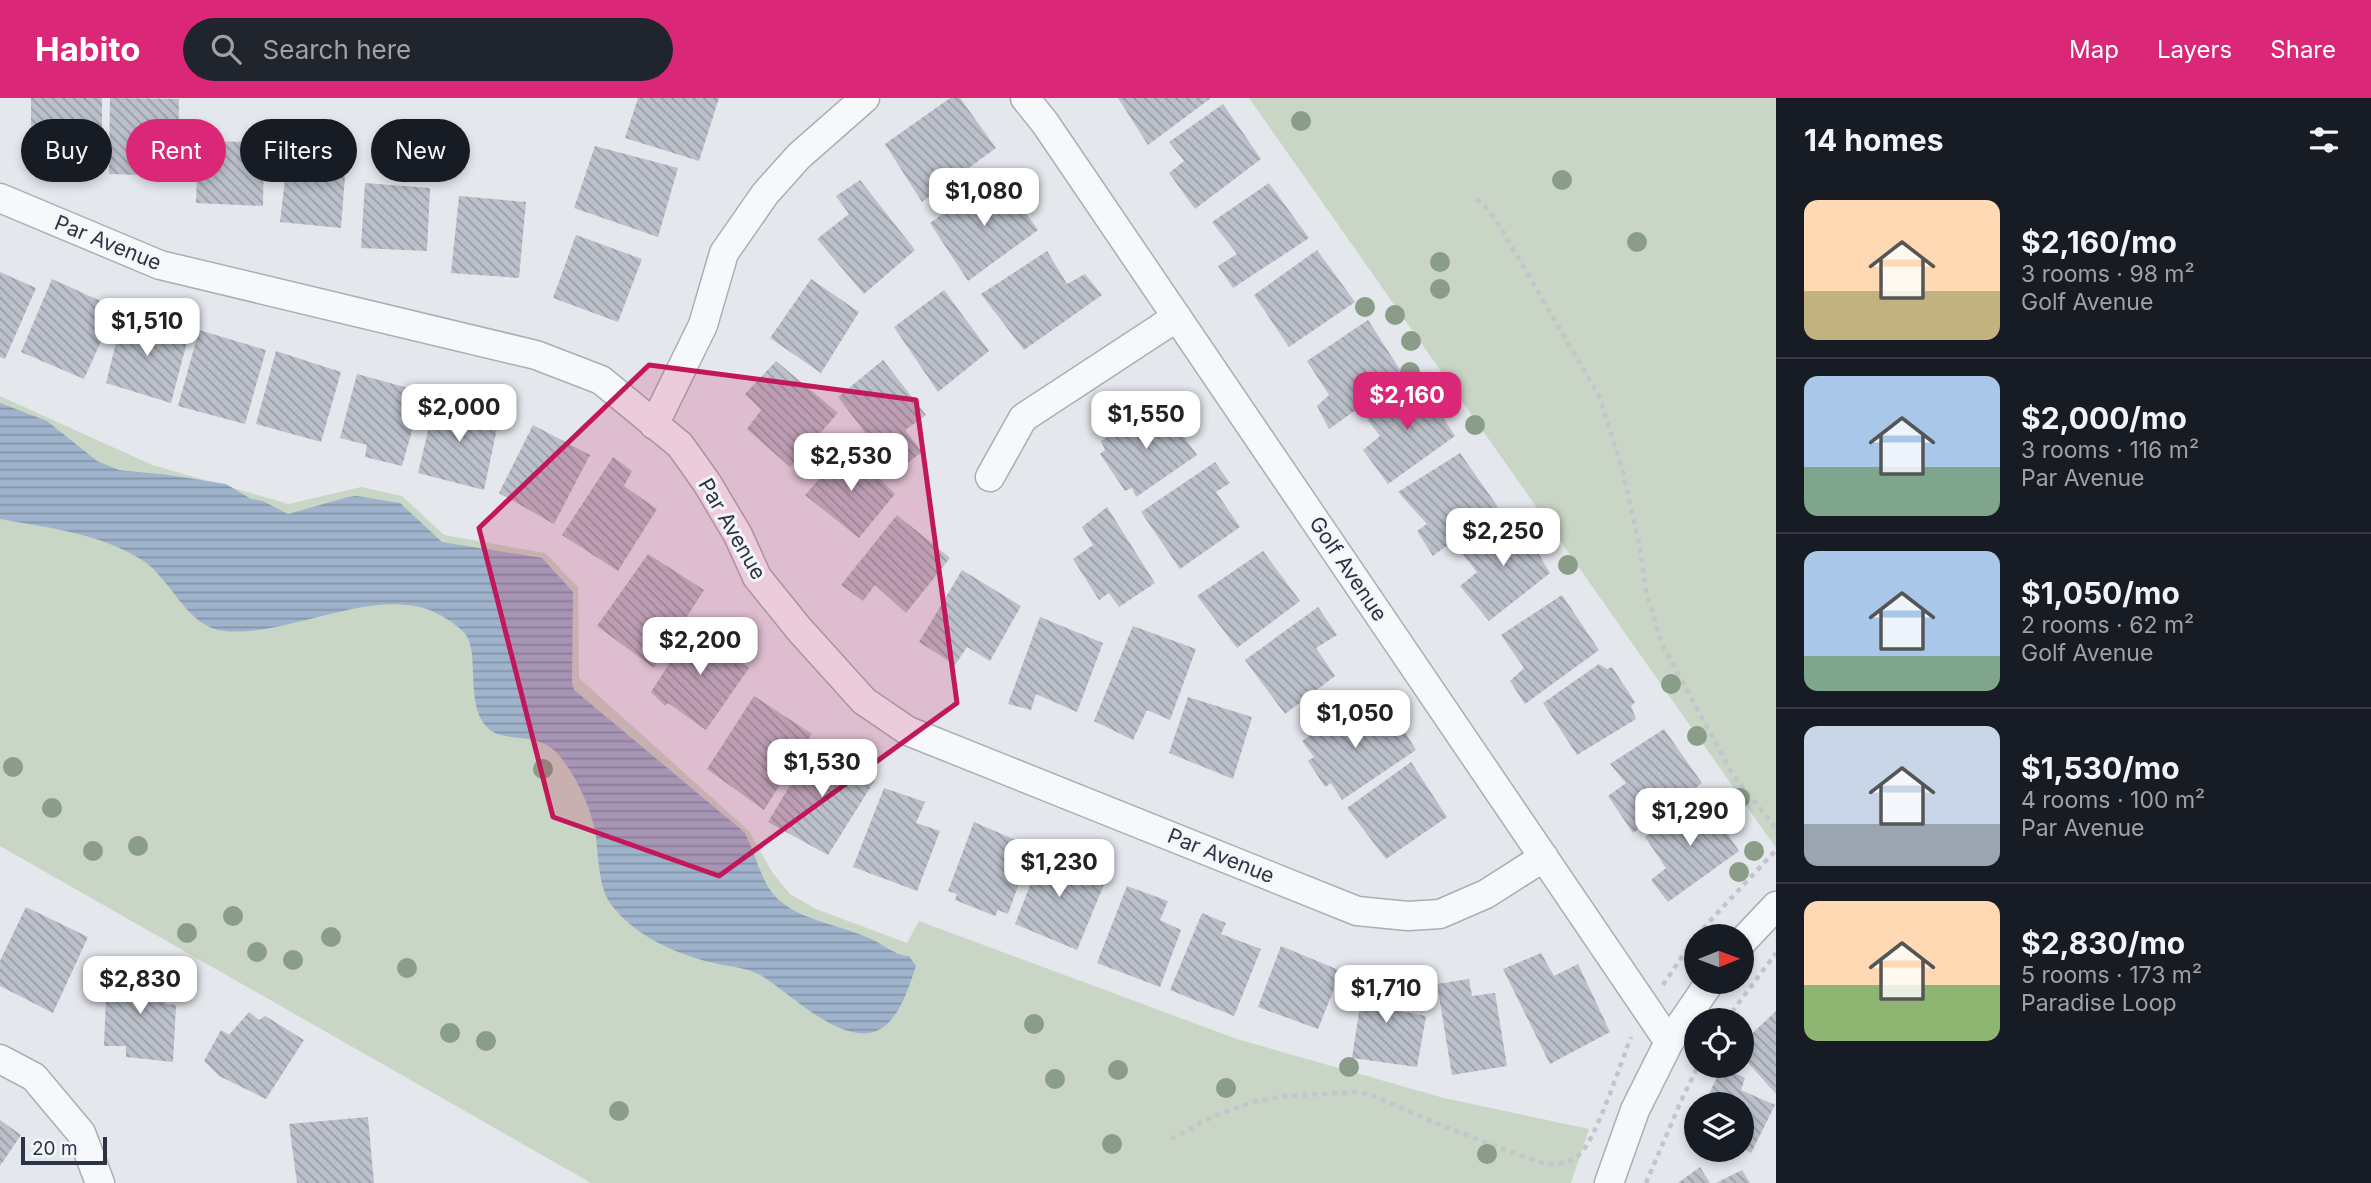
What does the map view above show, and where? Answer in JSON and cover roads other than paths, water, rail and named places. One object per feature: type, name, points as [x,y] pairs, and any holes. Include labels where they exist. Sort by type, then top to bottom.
[{"type":"street","points":[[654,425],[703,325],[724,253],[765,194],[799,156],[865,98]]},
{"type":"street","name":"Golf Avenue","points":[[1025,98],[1045,123],[1669,1042]]},
{"type":"street","name":"Par Avenue","points":[[0,198],[160,265],[536,355],[601,380],[680,445],[738,535],[757,577],[799,629],[864,701],[908,731],[1357,911],[1408,916],[1440,914],[1486,894],[1544,858]]},
{"type":"street","points":[[989,477],[1023,418],[1177,317]]},
{"type":"street","points":[[1754,929],[1776,906]]},
{"type":"street","points":[[1609,1183],[1635,1110],[1669,1042],[1702,994]]},
{"type":"street","points":[[0,1059],[34,1077],[81,1133],[100,1183]]},
{"type":"water","points":[[0,403],[47,421],[97,461],[119,470],[226,484],[251,499],[263,501],[288,514],[357,496],[400,503],[442,542],[542,558],[573,592],[574,690],[744,832],[767,885],[779,900],[810,918],[858,933],[899,954],[909,956],[916,966],[894,1016],[879,1030],[869,1033],[841,1029],[812,1013],[762,976],[673,950],[646,936],[623,918],[604,890],[595,830],[585,799],[570,770],[549,746],[531,739],[495,733],[481,720],[474,695],[470,644],[461,629],[442,616],[418,607],[392,604],[364,607],[277,627],[224,631],[199,621],[152,568],[126,551],[109,543],[73,533],[0,519]]}]
